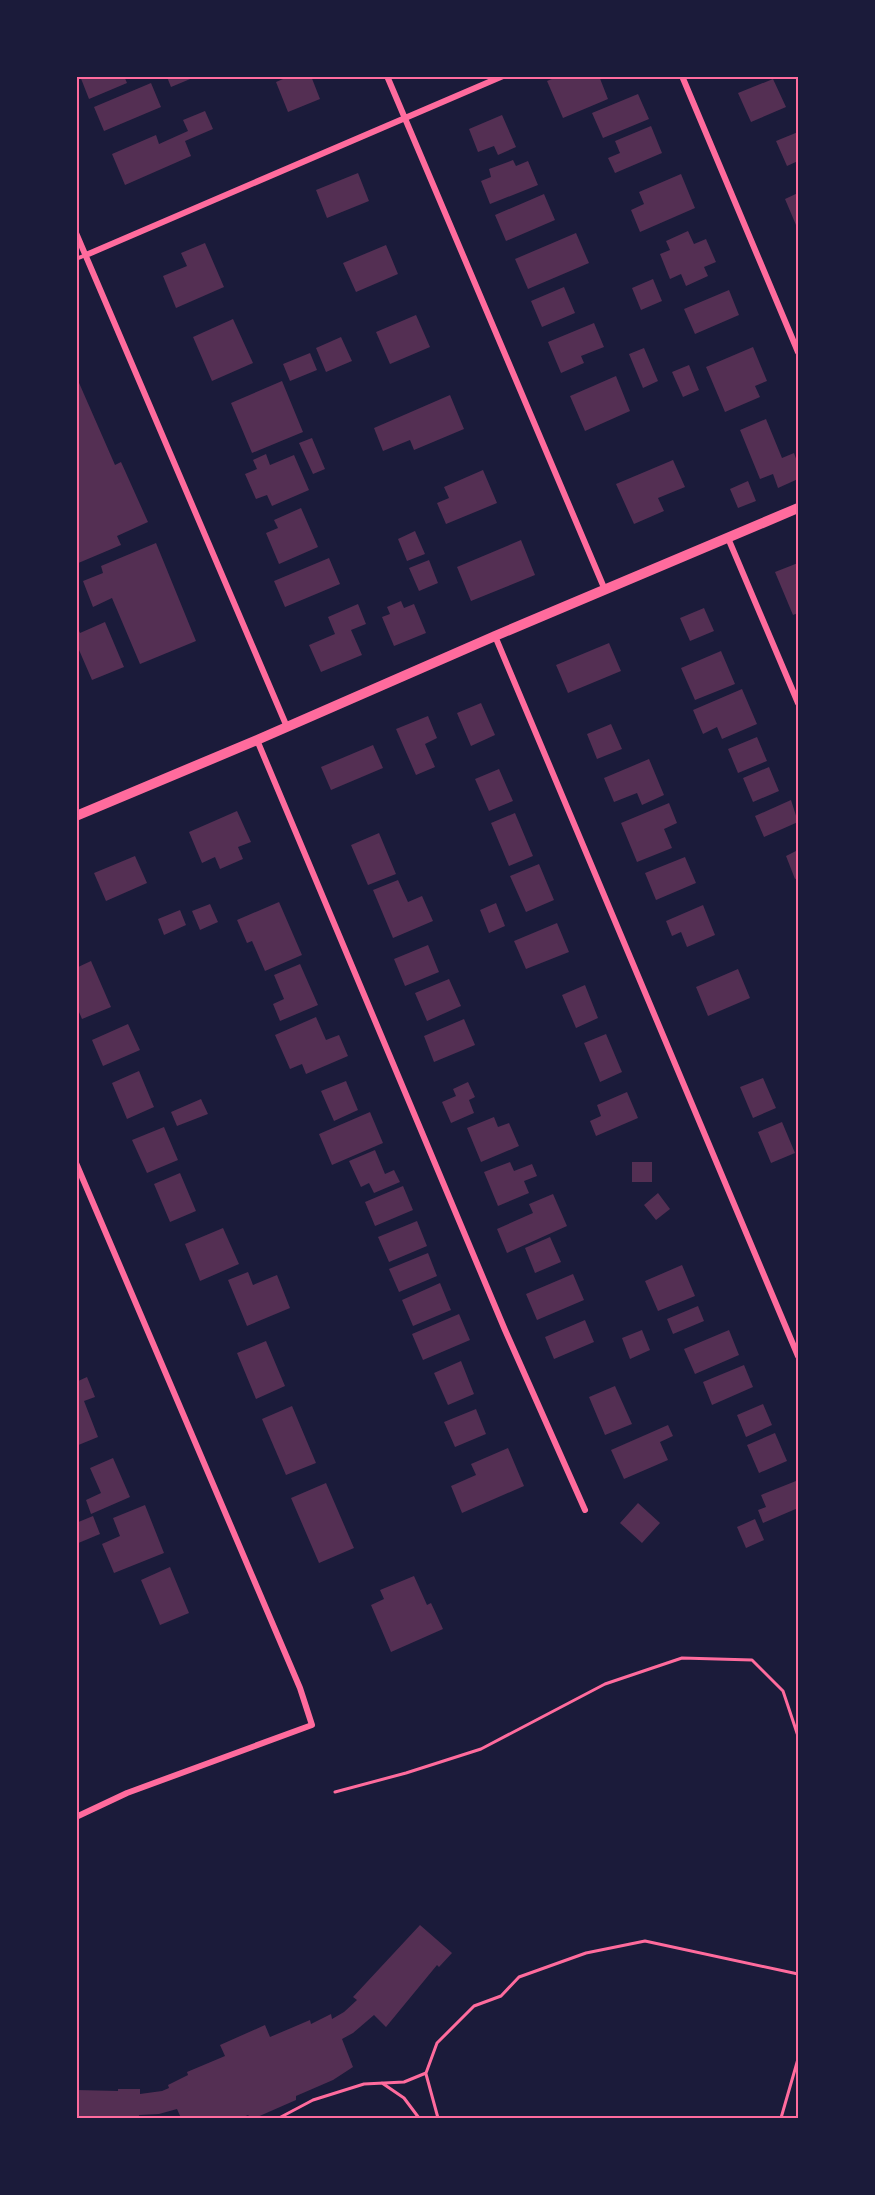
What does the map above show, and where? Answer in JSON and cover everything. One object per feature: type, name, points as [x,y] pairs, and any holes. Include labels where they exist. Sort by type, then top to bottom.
[{"type":"main road","points":[[76,816],[257,741],[495,636],[798,508]]},
{"type":"street","points":[[387,76],[605,591]]},
{"type":"street","points":[[86,255],[503,76]]},
{"type":"street","points":[[682,76],[798,352]]},
{"type":"street","points":[[76,233],[286,727]]},
{"type":"street","points":[[728,538],[798,703]]},
{"type":"street","points":[[495,636],[798,1356]]},
{"type":"street","points":[[257,741],[505,1330],[585,1510]]},
{"type":"street","points":[[76,1163],[300,1688],[312,1725],[127,1793],[76,1817]]},
{"type":"lane","points":[[76,259],[86,255]]},
{"type":"path","points":[[335,1792],[406,1773],[481,1749],[605,1684],[682,1658],[752,1660],[783,1691],[798,1736]]},
{"type":"path","points":[[438,2118],[426,2073],[436,2043],[474,2006],[501,1996],[519,1977],[586,1953],[645,1941],[798,1974]]},
{"type":"path","points":[[781,2118],[798,2059]]},
{"type":"path","points":[[279,2118],[314,2100],[364,2084],[381,2081],[404,2082],[426,2073]]},
{"type":"path","points":[[381,2081],[404,2098],[419,2118]]},
{"type":"building","points":[[80,76],[124,76],[127,83],[89,99]]},
{"type":"building","points":[[290,76],[311,76],[320,99],[288,112],[276,82]]},
{"type":"building","points":[[559,76],[599,76],[608,99],[563,118],[547,81]]},
{"type":"building","points":[[167,77],[195,77],[171,87]]},
{"type":"building","points":[[773,79],[786,107],[751,122],[738,93]]},
{"type":"building","points":[[151,83],[161,107],[104,131],[94,107]]},
{"type":"building","points":[[638,94],[649,119],[603,138],[592,113]]},
{"type":"building","points":[[205,111],[213,129],[185,141],[191,156],[125,185],[112,154],[156,135],[159,144],[188,131],[183,120]]},
{"type":"building","points":[[502,115],[516,147],[498,155],[494,146],[478,152],[469,129]]},
{"type":"building","points":[[651,126],[662,153],[615,173],[608,158],[620,153],[615,141]]},
{"type":"building","points":[[798,132],[798,161],[787,166],[776,141]]},
{"type":"building","points":[[513,160],[516,166],[528,161],[538,185],[490,204],[481,181],[491,177],[489,169]]},
{"type":"building","points":[[358,173],[369,201],[327,218],[316,190]]},
{"type":"building","points":[[681,174],[695,208],[640,232],[631,210],[644,204],[639,192]]},
{"type":"building","points":[[798,193],[798,224],[796,225],[785,199]]},
{"type":"building","points":[[544,194],[555,220],[506,241],[495,215]]},
{"type":"building","points":[[688,231],[694,244],[706,239],[716,262],[704,267],[708,276],[686,286],[681,274],[670,279],[660,254],[670,250],[666,241]]},
{"type":"building","points":[[576,233],[589,263],[528,289],[515,259]]},
{"type":"building","points":[[205,243],[224,287],[176,308],[163,276],[187,266],[181,253]]},
{"type":"building","points":[[386,245],[398,274],[356,292],[343,263]]},
{"type":"building","points":[[653,279],[662,301],[641,310],[632,288]]},
{"type":"building","points":[[564,287],[575,313],[542,327],[531,301]]},
{"type":"building","points":[[729,290],[739,315],[695,334],[684,309]]},
{"type":"building","points":[[416,315],[430,347],[390,364],[376,332]]},
{"type":"building","points":[[233,319],[253,363],[212,381],[193,337]]},
{"type":"building","points":[[594,323],[604,347],[581,356],[584,363],[561,373],[548,342]]},
{"type":"building","points":[[341,337],[352,361],[326,372],[316,348]]},
{"type":"building","points":[[753,347],[767,381],[755,386],[760,397],[725,412],[706,367]]},
{"type":"building","points":[[644,348],[658,381],[643,388],[629,354]]},
{"type":"building","points":[[310,353],[317,370],[290,381],[283,364]]},
{"type":"building","points":[[689,365],[699,390],[683,397],[672,372]]},
{"type":"building","points":[[76,376],[115,465],[121,462],[148,522],[117,536],[121,545],[76,564]]},
{"type":"building","points":[[616,376],[630,411],[585,431],[570,396]]},
{"type":"building","points":[[282,381],[303,432],[252,453],[231,403]]},
{"type":"building","points":[[450,395],[464,429],[414,450],[410,440],[383,451],[374,428]]},
{"type":"building","points":[[766,419],[782,458],[794,453],[798,464],[798,479],[778,488],[773,474],[760,479],[740,430]]},
{"type":"building","points":[[312,438],[325,469],[313,474],[299,443]]},
{"type":"building","points":[[266,454],[270,465],[294,455],[309,490],[272,506],[267,495],[256,499],[245,474],[257,469],[253,460]]},
{"type":"building","points":[[673,460],[685,487],[658,498],[664,511],[634,524],[616,484]]},
{"type":"building","points":[[483,470],[497,503],[446,524],[437,503],[449,498],[444,487]]},
{"type":"building","points":[[748,481],[756,501],[738,508],[730,489]]},
{"type":"building","points":[[301,508],[318,547],[279,564],[266,533],[278,528],[274,520]]},
{"type":"building","points":[[415,531],[425,554],[407,561],[398,539]]},
{"type":"building","points":[[521,540],[535,575],[471,601],[457,567]]},
{"type":"building","points":[[156,543],[196,641],[140,664],[112,598],[93,607],[83,581],[103,573],[101,566]]},
{"type":"building","points":[[329,558],[340,584],[285,607],[274,581]]},
{"type":"building","points":[[429,560],[438,583],[419,591],[409,568]]},
{"type":"building","points":[[798,563],[798,613],[793,615],[775,572]]},
{"type":"building","points":[[401,601],[404,608],[414,604],[426,633],[394,646],[382,617],[390,614],[387,607]]},
{"type":"building","points":[[358,604],[366,624],[351,630],[362,655],[321,672],[309,645],[335,634],[328,617]]},
{"type":"building","points":[[704,608],[714,631],[690,641],[680,618]]},
{"type":"building","points":[[105,622],[124,667],[92,680],[76,643],[76,625],[80,633]]},
{"type":"building","points":[[609,643],[621,671],[568,693],[556,665]]},
{"type":"building","points":[[721,651],[735,684],[695,700],[681,668]]},
{"type":"building","points":[[742,689],[757,724],[722,739],[717,727],[703,734],[693,710]]},
{"type":"building","points":[[481,703],[495,735],[471,746],[457,713]]},
{"type":"building","points":[[428,716],[437,738],[425,744],[435,767],[416,775],[396,729]]},
{"type":"building","points":[[611,724],[622,749],[597,759],[587,734]]},
{"type":"building","points":[[757,737],[767,761],[738,773],[728,749]]},
{"type":"building","points":[[373,745],[383,768],[331,790],[321,767]]},
{"type":"building","points":[[649,759],[664,795],[642,805],[637,793],[614,802],[604,778]]},
{"type":"building","points":[[769,767],[779,791],[753,802],[743,778]]},
{"type":"building","points":[[499,769],[513,801],[489,811],[475,779]]},
{"type":"building","points":[[791,800],[798,822],[764,837],[755,816]]},
{"type":"building","points":[[669,803],[677,823],[664,829],[672,848],[637,862],[621,823]]},
{"type":"building","points":[[237,811],[251,842],[238,847],[243,859],[220,869],[215,857],[202,863],[189,832]]},
{"type":"building","points":[[515,813],[533,856],[509,866],[491,823]]},
{"type":"building","points":[[379,833],[396,874],[368,885],[351,845]]},
{"type":"building","points":[[798,850],[798,878],[795,879],[786,856]]},
{"type":"building","points":[[135,856],[147,883],[106,901],[94,873]]},
{"type":"building","points":[[685,857],[696,883],[656,900],[645,873]]},
{"type":"building","points":[[539,864],[554,900],[526,912],[510,876]]},
{"type":"building","points":[[398,880],[408,902],[422,896],[433,921],[393,938],[373,890]]},
{"type":"building","points":[[279,902],[302,955],[265,971],[252,941],[247,943],[237,920]]},
{"type":"building","points":[[496,903],[505,926],[489,933],[480,910]]},
{"type":"building","points":[[210,904],[218,922],[200,930],[192,911]]},
{"type":"building","points":[[703,905],[715,935],[687,947],[681,932],[672,936],[666,921]]},
{"type":"building","points":[[180,910],[186,925],[164,935],[158,919]]},
{"type":"building","points":[[557,923],[569,952],[526,969],[514,941]]},
{"type":"building","points":[[428,945],[439,972],[405,986],[394,959]]},
{"type":"building","points":[[91,961],[111,1007],[82,1019],[76,1005],[76,968]]},
{"type":"building","points":[[300,964],[318,1005],[280,1021],[273,1004],[284,999],[274,975]]},
{"type":"building","points":[[738,969],[750,998],[708,1016],[696,987]]},
{"type":"building","points":[[449,979],[461,1006],[427,1021],[415,993]]},
{"type":"building","points":[[585,985],[598,1018],[576,1028],[562,995]]},
{"type":"building","points":[[316,1017],[326,1040],[339,1035],[348,1056],[306,1074],[302,1064],[290,1069],[275,1035]]},
{"type":"building","points":[[464,1019],[475,1045],[434,1062],[424,1036]]},
{"type":"building","points":[[128,1024],[140,1050],[103,1066],[92,1040]]},
{"type":"building","points":[[606,1034],[622,1072],[600,1082],[584,1043]]},
{"type":"building","points":[[139,1071],[154,1107],[127,1119],[112,1083]]},
{"type":"building","points":[[763,1078],[776,1108],[753,1118],[740,1087]]},
{"type":"building","points":[[346,1081],[358,1110],[334,1121],[321,1091]]},
{"type":"building","points":[[468,1082],[475,1097],[469,1100],[474,1113],[451,1123],[442,1102],[456,1096],[453,1089]]},
{"type":"building","points":[[627,1092],[638,1118],[596,1136],[590,1121],[601,1116],[597,1105]]},
{"type":"building","points":[[201,1099],[208,1114],[177,1126],[171,1112]]},
{"type":"building","points":[[370,1112],[383,1143],[332,1165],[319,1134]]},
{"type":"building","points":[[494,1117],[498,1127],[509,1123],[519,1146],[481,1162],[467,1128]]},
{"type":"building","points":[[782,1122],[795,1153],[771,1163],[758,1132]]},
{"type":"building","points":[[164,1127],[178,1160],[147,1173],[132,1140]]},
{"type":"building","points":[[375,1150],[385,1174],[394,1170],[400,1182],[374,1193],[369,1183],[361,1187],[349,1161]]},
{"type":"building","points":[[510,1162],[514,1171],[532,1164],[537,1176],[524,1181],[529,1193],[498,1206],[484,1172]]},
{"type":"building","points":[[632,1162],[652,1162],[652,1182],[632,1182]]},
{"type":"building","points":[[180,1173],[196,1211],[170,1222],[154,1184]]},
{"type":"building","points":[[403,1186],[413,1210],[375,1226],[365,1202]]},
{"type":"building","points":[[658,1193],[670,1209],[656,1220],[644,1205]]},
{"type":"building","points":[[553,1194],[567,1226],[507,1253],[497,1229],[533,1213],[529,1204]]},
{"type":"building","points":[[417,1221],[427,1246],[389,1262],[378,1237]]},
{"type":"building","points":[[223,1228],[239,1264],[200,1281],[185,1244]]},
{"type":"building","points":[[550,1237],[561,1262],[535,1273],[525,1248]]},
{"type":"building","points":[[428,1253],[437,1276],[399,1292],[389,1269]]},
{"type":"building","points":[[682,1265],[695,1296],[658,1311],[645,1281]]},
{"type":"building","points":[[248,1272],[253,1285],[277,1275],[290,1308],[247,1326],[228,1280]]},
{"type":"building","points":[[573,1274],[584,1300],[537,1320],[526,1294]]},
{"type":"building","points":[[440,1283],[451,1310],[413,1326],[402,1300]]},
{"type":"building","points":[[698,1306],[704,1321],[673,1334],[667,1319]]},
{"type":"building","points":[[459,1314],[470,1340],[423,1360],[412,1334]]},
{"type":"building","points":[[585,1320],[594,1342],[554,1359],[545,1337]]},
{"type":"building","points":[[642,1330],[650,1350],[630,1359],[622,1338]]},
{"type":"building","points":[[729,1330],[739,1355],[695,1374],[684,1349]]},
{"type":"building","points":[[266,1341],[285,1386],[256,1399],[237,1353]]},
{"type":"building","points":[[461,1361],[474,1394],[448,1405],[434,1373]]},
{"type":"building","points":[[744,1365],[753,1387],[712,1405],[703,1382]]},
{"type":"building","points":[[87,1377],[95,1397],[84,1401],[98,1437],[76,1446],[76,1382]]},
{"type":"building","points":[[615,1386],[632,1424],[605,1435],[589,1397]]},
{"type":"building","points":[[763,1404],[772,1425],[746,1437],[737,1415]]},
{"type":"building","points":[[292,1406],[316,1463],[286,1475],[262,1419]]},
{"type":"building","points":[[476,1409],[486,1434],[455,1447],[444,1422]]},
{"type":"building","points":[[668,1425],[673,1436],[660,1442],[668,1460],[624,1479],[611,1450]]},
{"type":"building","points":[[775,1433],[787,1461],[759,1473],[747,1445]]},
{"type":"building","points":[[508,1448],[524,1486],[462,1513],[451,1486],[476,1475],[471,1464]]},
{"type":"building","points":[[113,1458],[130,1497],[91,1514],[86,1500],[101,1493],[90,1468]]},
{"type":"building","points":[[796,1481],[798,1508],[763,1523],[758,1510],[766,1507],[761,1495]]},
{"type":"building","points":[[326,1483],[354,1548],[319,1563],[291,1498]]},
{"type":"building","points":[[638,1503],[660,1523],[642,1543],[620,1523]]},
{"type":"building","points":[[145,1505],[164,1553],[114,1573],[102,1544],[120,1536],[113,1518]]},
{"type":"building","points":[[93,1516],[100,1534],[76,1544],[76,1523]]},
{"type":"building","points":[[755,1519],[764,1540],[746,1548],[737,1527]]},
{"type":"building","points":[[170,1567],[189,1613],[160,1625],[141,1580]]},
{"type":"building","points":[[414,1576],[427,1605],[431,1603],[443,1629],[391,1652],[371,1605],[384,1599],[380,1590]]},
{"type":"building","points":[[420,1925],[452,1953],[439,1967],[437,1965],[386,2027],[374,2015],[342,2039],[353,2067],[333,2080],[296,2096],[296,2100],[255,2118],[248,2115],[241,2118],[181,2118],[177,2109],[159,2114],[139,2115],[139,2118],[76,2118],[76,2090],[140,2089],[140,2094],[162,2091],[169,2088],[168,2085],[188,2075],[187,2072],[225,2056],[220,2045],[265,2025],[270,2037],[310,2020],[311,2024],[331,2014],[332,2019],[357,2000],[353,1997]]}]
